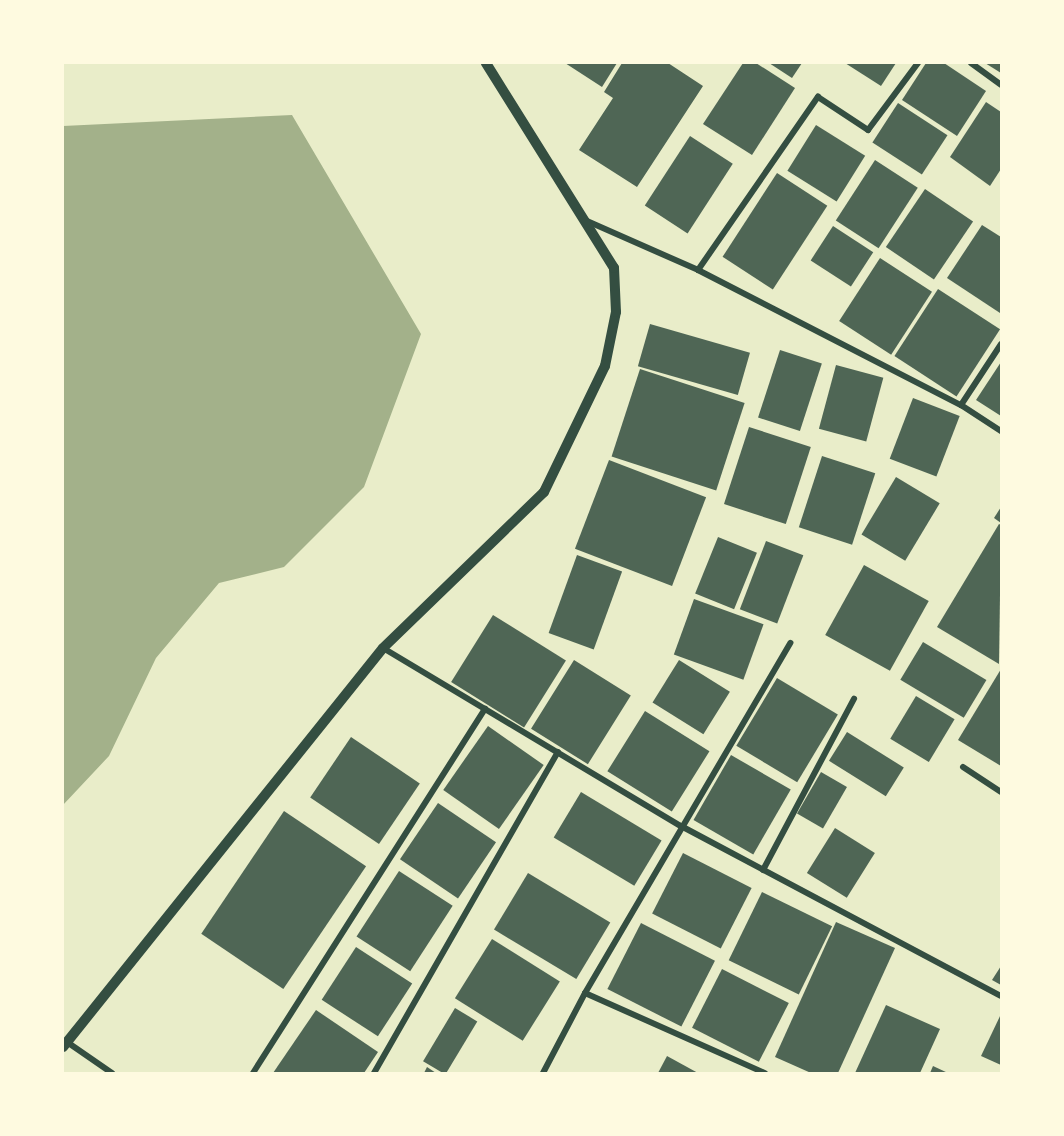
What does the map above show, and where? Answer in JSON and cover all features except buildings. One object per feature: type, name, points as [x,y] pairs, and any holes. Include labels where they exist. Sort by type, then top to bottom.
[{"type":"street","points":[[112,1073],[65,1044],[383,648],[544,492],[605,366],[616,312],[614,268],[486,63]]},
{"type":"street","points":[[698,270],[818,97],[868,130],[918,63]]},
{"type":"street","points":[[971,63],[1001,85]]},
{"type":"street","points":[[586,221],[698,270],[961,405],[1001,431]]},
{"type":"street","points":[[961,405],[1001,344]]},
{"type":"street","points":[[543,1073],[585,993],[790,643]]},
{"type":"street","points":[[383,648],[681,826],[1001,996]]},
{"type":"street","points":[[763,870],[854,699]]},
{"type":"street","points":[[253,1073],[485,709]]},
{"type":"street","points":[[374,1073],[558,752]]},
{"type":"street","points":[[963,767],[1001,792]]},
{"type":"street","points":[[585,993],[765,1073]]},
{"type":"shaded area","points":[[292,115],[421,334],[364,487],[284,567],[219,583],[156,658],[109,756],[63,805],[63,126]]}]
